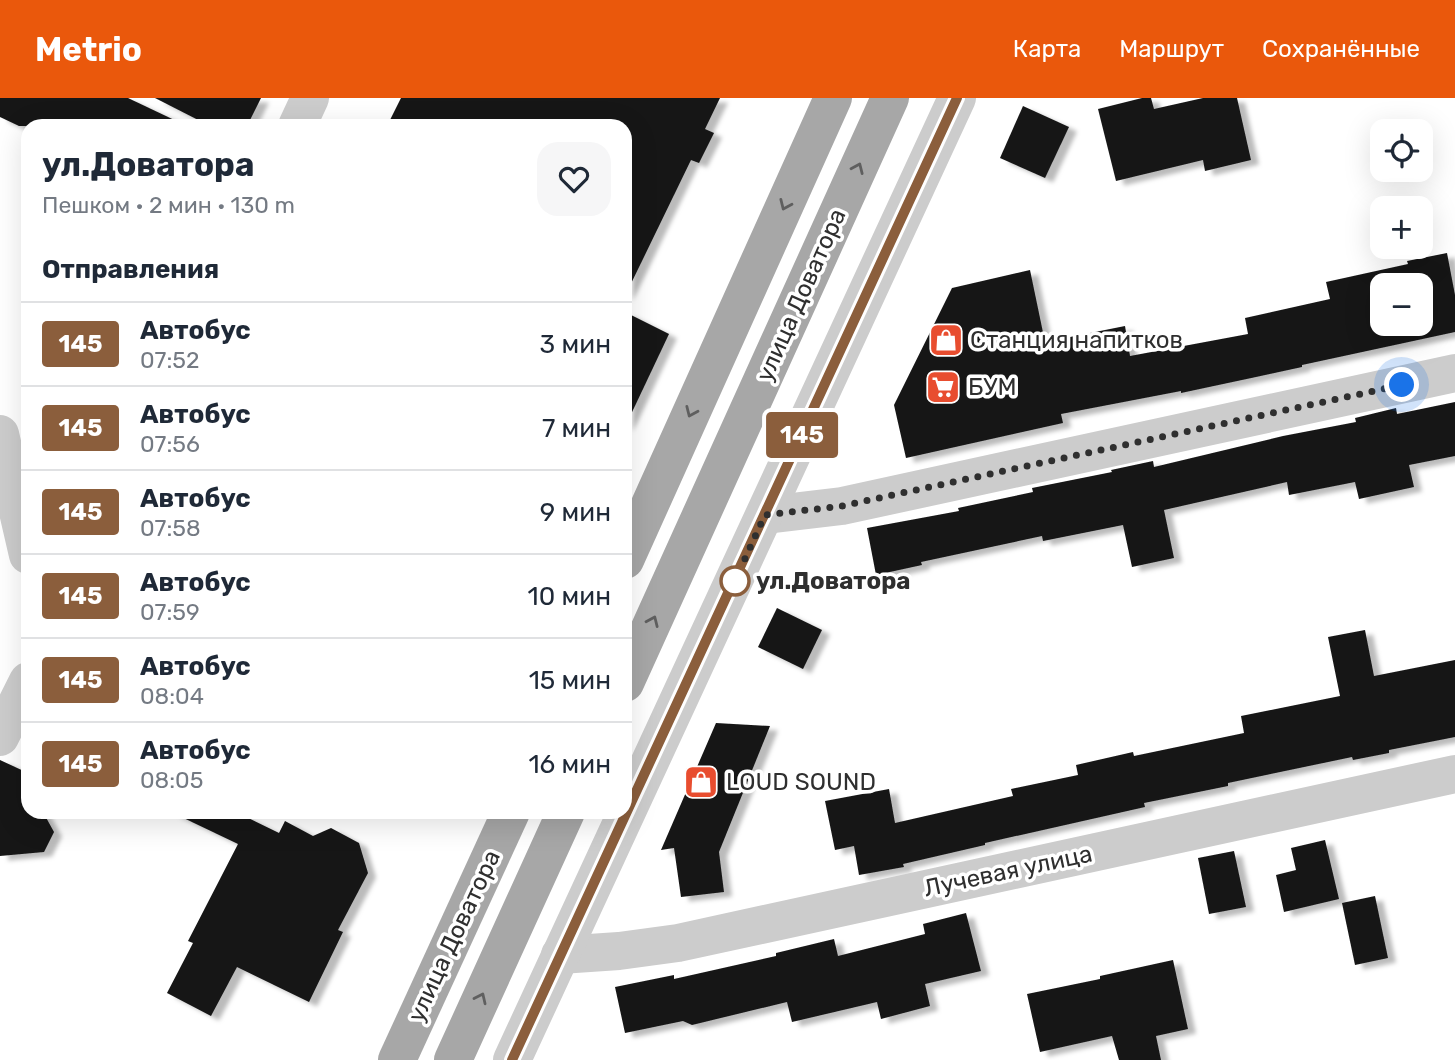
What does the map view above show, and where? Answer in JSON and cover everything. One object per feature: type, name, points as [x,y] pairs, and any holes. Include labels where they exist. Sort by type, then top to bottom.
[{"type":"main road","points":[[632,544],[833,98]]},
{"type":"main road","name":"улица Доватора","points":[[632,668],[890,98]]},
{"type":"main road","name":"улица Доватора","points":[[397,1060],[508,819]]},
{"type":"main road","name":"улица Доватора","points":[[453,1060],[563,819]]},
{"type":"street","points":[[300,119],[310,98]]},
{"type":"street","points":[[632,800],[957,98]]},
{"type":"street","points":[[765,515],[842,506],[1455,373]]},
{"type":"street","points":[[0,434],[21,522]]},
{"type":"street","points":[[0,737],[21,695]]},
{"type":"street","name":"Лучевая улица","points":[[560,955],[678,943],[1455,775]]},
{"type":"street","points":[[512,1060],[623,819]]},
{"type":"building","points":[[0,98],[128,98],[172,119],[21,119],[19,126],[0,117]]},
{"type":"building","points":[[155,98],[261,98],[250,119],[196,119]]},
{"type":"building","points":[[401,98],[720,98],[705,129],[714,133],[699,163],[691,160],[632,282],[632,119],[390,119]]},
{"type":"building","points":[[1151,98],[1154,109],[1203,98],[1237,98],[1251,160],[1205,171],[1203,160],[1116,181],[1098,109]]},
{"type":"building","points":[[1023,106],[1069,127],[1045,178],[1000,158]]},
{"type":"building","points":[[1447,253],[1455,295],[1455,332],[1181,393],[1061,414],[1063,423],[906,458],[894,405],[952,288],[1030,270],[1045,342],[1125,326],[1130,356],[1248,334],[1245,318],[1330,299],[1326,282],[1408,264],[1407,261],[1433,259],[1433,256]]},
{"type":"building","points":[[632,316],[669,334],[632,412]]},
{"type":"building","points":[[1455,402],[1455,456],[1409,465],[1414,487],[1359,499],[1355,482],[1289,495],[1287,482],[1164,510],[1174,558],[1132,567],[1123,525],[1043,541],[1042,536],[921,562],[922,565],[876,575],[867,528],[959,511],[958,508],[1033,492],[1032,488],[1112,472],[1111,470],[1153,461],[1154,467],[1283,436],[1356,422],[1355,418],[1396,408],[1397,414]]},
{"type":"building","points":[[777,608],[822,630],[803,669],[758,647]]},
{"type":"building","points":[[1365,630],[1374,676],[1455,660],[1455,737],[1389,750],[1389,753],[1353,760],[1352,757],[1228,783],[1228,786],[1144,803],[1145,807],[903,864],[904,867],[859,875],[854,846],[835,850],[825,801],[889,789],[895,823],[1013,796],[1011,789],[1078,775],[1076,765],[1133,752],[1134,756],[1244,733],[1241,716],[1340,696],[1328,637]]},
{"type":"building","points":[[716,723],[770,726],[719,852],[724,892],[681,897],[674,848],[661,850]]},
{"type":"building","points":[[0,760],[21,770],[21,819],[47,819],[54,832],[44,852],[0,856]]},
{"type":"building","points":[[186,819],[250,819],[279,833],[285,821],[313,836],[331,828],[359,843],[368,873],[338,930],[343,932],[309,1002],[237,967],[211,1016],[167,993],[193,943],[188,941],[238,844]]},
{"type":"building","points":[[1325,840],[1339,899],[1284,912],[1276,875],[1296,870],[1291,848]]},
{"type":"building","points":[[1234,851],[1246,907],[1209,914],[1198,858]]},
{"type":"building","points":[[1375,896],[1388,958],[1355,965],[1342,903]]},
{"type":"building","points":[[966,913],[981,971],[925,984],[930,1006],[881,1019],[877,1002],[792,1022],[787,1002],[692,1025],[683,1021],[625,1033],[615,987],[674,975],[674,979],[776,956],[776,953],[834,939],[838,956],[925,934],[923,924]]},
{"type":"building","points":[[1173,960],[1188,1029],[1156,1036],[1161,1060],[1119,1060],[1112,1036],[1040,1052],[1027,994]]},
{"type":"bus line","name":"145","points":[[632,799],[957,98]]},
{"type":"bus line","name":"145","points":[[512,1060],[623,819]]},
{"type":"place","name":"Станция напитков","points":[[946,340]]},
{"type":"place","name":"БУМ","points":[[943,387]]},
{"type":"place","name":"ул.Доватора","points":[[735,581]]},
{"type":"place","name":"LOUD SOUND","points":[[701,782]]},
{"type":"route","points":[[735,581],[732,587],[765,515],[842,506],[1402,385]]}]
